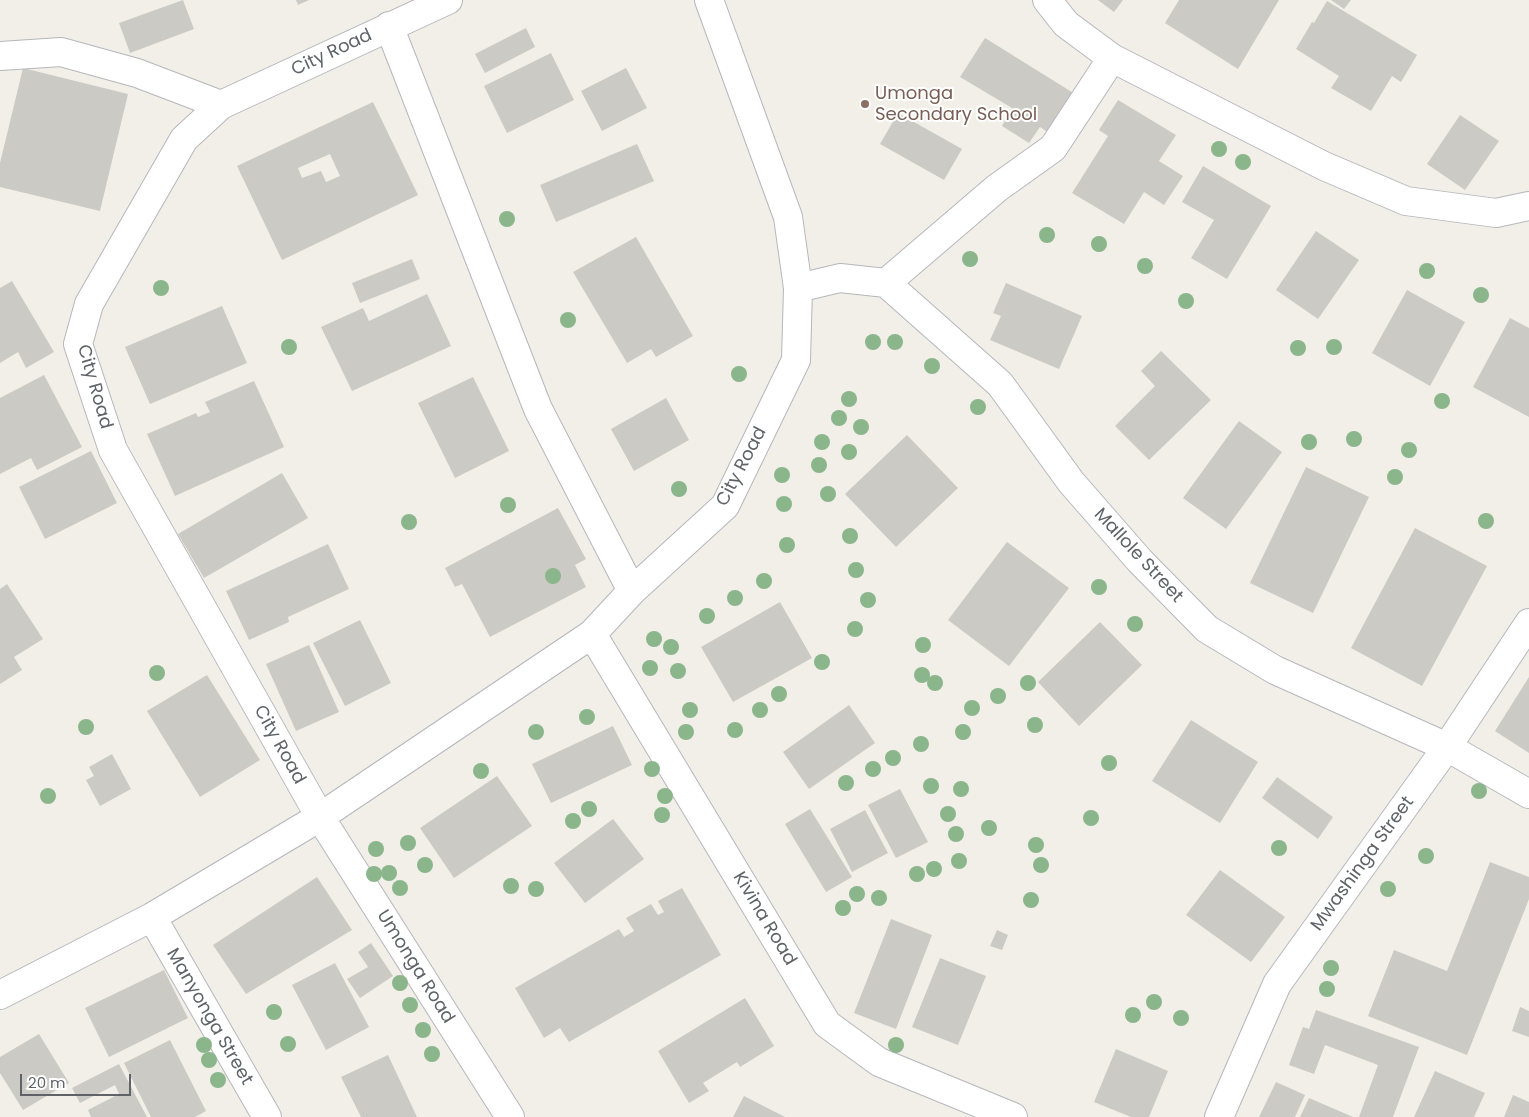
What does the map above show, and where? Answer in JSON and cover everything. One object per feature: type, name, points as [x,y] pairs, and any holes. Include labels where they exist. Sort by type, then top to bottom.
[{"type":"street","name":"City Road","points":[[320,817],[113,450],[78,344],[89,304],[184,139],[221,105],[448,0]]},
{"type":"street","name":"City Road","points":[[0,995],[152,917],[320,817],[592,634],[632,591],[725,506],[796,360],[798,288],[788,217],[709,0]]},
{"type":"street","points":[[1047,0],[1066,24],[1112,58],[1324,166],[1406,201],[1496,212],[1529,206]]},
{"type":"street","points":[[389,26],[538,410],[632,591]]},
{"type":"street","points":[[0,56],[61,52],[137,73],[221,105]]},
{"type":"street","points":[[798,288],[840,278],[886,283],[997,188],[1053,148],[1112,58]]},
{"type":"street","name":"Mallole Street","points":[[886,283],[1000,384],[1071,482],[1140,561],[1207,629],[1275,670],[1447,747],[1529,794]]},
{"type":"street","name":"Mwashinga Street","points":[[1219,1117],[1277,984],[1447,747],[1529,623]]},
{"type":"street","name":"Kivina Road","points":[[592,634],[827,1024],[879,1062],[1013,1117]]},
{"type":"street","name":"Umonga Road","points":[[320,817],[510,1117]]},
{"type":"street","name":"Manyonga Street","points":[[152,917],[266,1117]]},
{"type":"building","points":[[183,0],[194,29],[130,53],[119,23]]},
{"type":"building","points":[[296,0],[309,0],[298,5]]},
{"type":"building","points":[[1098,0],[1123,0],[1114,12]]},
{"type":"building","points":[[1179,0],[1279,0],[1238,69],[1165,23]]},
{"type":"building","points":[[1331,0],[1351,0],[1344,9]]},
{"type":"building","points":[[1327,1],[1417,55],[1401,82],[1392,76],[1371,111],[1331,88],[1339,76],[1296,49]]},
{"type":"building","points":[[526,28],[535,47],[485,73],[475,54]]},
{"type":"building","points":[[985,38],[1075,94],[1050,134],[1040,127],[1029,143],[1002,126],[1012,108],[960,77]]},
{"type":"building","points":[[551,53],[574,100],[507,133],[484,86]]},
{"type":"building","points":[[23,68],[128,94],[100,211],[0,187],[0,163]]},
{"type":"building","points":[[626,68],[647,108],[602,131],[581,91]]},
{"type":"building","points":[[1118,100],[1176,135],[1159,161],[1183,176],[1164,205],[1144,192],[1124,224],[1072,193],[1108,136],[1099,130]]},
{"type":"building","points":[[373,102],[418,195],[282,260],[237,166]],"holes":[[[330,154],[340,176],[326,182],[321,171],[302,178],[298,168]]]},
{"type":"building","points":[[898,113],[962,149],[944,180],[880,144]]},
{"type":"building","points":[[1460,115],[1499,141],[1465,190],[1427,164]]},
{"type":"building","points":[[637,144],[654,181],[556,222],[540,185]]},
{"type":"building","points":[[1203,166],[1271,206],[1227,279],[1191,258],[1214,220],[1182,202]]},
{"type":"building","points":[[1316,231],[1359,260],[1318,319],[1276,290]]},
{"type":"building","points":[[636,237],[693,336],[656,357],[651,349],[627,363],[573,272]]},
{"type":"building","points":[[412,259],[420,279],[360,303],[352,283]]},
{"type":"building","points":[[12,281],[54,352],[26,368],[18,352],[0,363],[0,288]]},
{"type":"building","points":[[1006,283],[1082,316],[1059,369],[990,340],[1001,316],[993,313]]},
{"type":"building","points":[[1407,290],[1465,322],[1430,386],[1372,353]]},
{"type":"building","points":[[427,294],[451,346],[352,391],[321,327],[363,308],[369,321]]},
{"type":"building","points":[[222,306],[247,363],[150,404],[125,347]]},
{"type":"building","points":[[1510,318],[1529,328],[1529,417],[1473,387]]},
{"type":"building","points":[[1161,351],[1211,400],[1149,460],[1115,426],[1155,386],[1141,371]]},
{"type":"building","points":[[44,375],[82,447],[37,470],[31,458],[0,474],[0,398]]},
{"type":"building","points":[[473,377],[509,451],[455,478],[418,403]]},
{"type":"building","points":[[254,381],[284,447],[175,496],[147,434],[196,413],[198,417],[210,412],[205,402]]},
{"type":"building","points":[[666,398],[689,440],[634,471],[611,429]]},
{"type":"building","points":[[1239,421],[1282,452],[1226,529],[1183,498]]},
{"type":"building","points":[[907,435],[958,488],[896,547],[845,494]]},
{"type":"building","points":[[91,451],[117,503],[45,539],[19,487]]},
{"type":"building","points":[[1306,467],[1369,497],[1313,613],[1250,583]]},
{"type":"building","points":[[282,473],[308,518],[204,578],[178,534]]},
{"type":"building","points":[[558,508],[586,559],[575,565],[586,587],[490,637],[462,584],[455,587],[445,568]]},
{"type":"building","points":[[1415,528],[1487,566],[1422,686],[1351,648]]},
{"type":"building","points":[[1007,542],[1069,588],[1009,666],[948,620]]},
{"type":"building","points":[[328,544],[349,589],[288,617],[289,622],[249,640],[226,591]]},
{"type":"building","points":[[7,584],[43,639],[14,657],[22,670],[0,684],[0,589]]},
{"type":"building","points":[[780,602],[812,658],[733,702],[701,647]]},
{"type":"building","points":[[360,620],[391,683],[345,706],[313,643]]},
{"type":"building","points":[[1100,622],[1142,665],[1079,726],[1038,682]]},
{"type":"building","points":[[309,645],[339,712],[296,731],[266,664]]},
{"type":"building","points":[[207,675],[260,760],[200,797],[147,711]]},
{"type":"building","points":[[1529,677],[1529,753],[1495,731]]},
{"type":"building","points":[[849,705],[875,743],[809,789],[783,752]]},
{"type":"building","points":[[1191,720],[1258,762],[1220,823],[1152,781]]},
{"type":"building","points":[[613,726],[632,765],[551,803],[532,764]]},
{"type":"building","points":[[112,754],[131,789],[100,806],[86,780],[94,776],[89,767]]},
{"type":"building","points":[[497,776],[532,826],[454,878],[420,828]]},
{"type":"building","points":[[1277,777],[1333,817],[1318,839],[1262,798]]},
{"type":"building","points":[[900,789],[928,842],[896,858],[868,805]]},
{"type":"building","points":[[810,809],[852,877],[826,892],[785,824]]},
{"type":"building","points":[[865,810],[888,853],[852,872],[830,829]]},
{"type":"building","points":[[613,819],[644,859],[585,903],[554,863]]},
{"type":"building","points":[[1490,862],[1529,877],[1529,899],[1467,1055],[1368,1016],[1394,950],[1447,971]]},
{"type":"building","points":[[1220,870],[1285,917],[1251,962],[1186,915]]},
{"type":"building","points":[[317,877],[352,930],[246,994],[213,945]]},
{"type":"building","points":[[682,888],[721,955],[569,1042],[560,1028],[544,1038],[515,988],[619,929],[624,937],[634,931],[626,918],[651,904],[658,915],[664,912],[658,901]]},
{"type":"building","points":[[891,919],[932,935],[896,1029],[854,1013]]},
{"type":"building","points":[[997,930],[1008,935],[1002,950],[990,946]]},
{"type":"building","points":[[371,943],[393,976],[360,998],[347,979],[368,967],[358,952]]},
{"type":"building","points":[[940,958],[986,976],[958,1045],[912,1027]]},
{"type":"building","points":[[335,963],[369,1027],[326,1050],[292,985]]},
{"type":"building","points":[[164,970],[188,1018],[109,1057],[85,1008]]},
{"type":"building","points":[[745,998],[774,1046],[740,1067],[737,1062],[703,1083],[709,1091],[689,1103],[658,1051]]},
{"type":"building","points":[[1520,1007],[1529,1011],[1529,1037],[1512,1031]]},
{"type":"building","points":[[1316,1010],[1419,1047],[1393,1117],[1359,1117],[1378,1065],[1325,1045],[1314,1074],[1289,1065],[1303,1027],[1309,1029]]},
{"type":"building","points":[[39,1034],[69,1083],[23,1110],[0,1073],[0,1057]]},
{"type":"building","points":[[170,1040],[206,1111],[195,1117],[151,1117],[124,1063]]},
{"type":"building","points":[[1116,1049],[1168,1071],[1149,1117],[1131,1117],[1094,1102]]},
{"type":"building","points":[[388,1055],[417,1117],[361,1117],[341,1077]]},
{"type":"building","points":[[119,1064],[147,1117],[91,1117],[88,1110],[119,1094],[115,1085],[80,1103],[72,1088]]},
{"type":"building","points":[[1435,1071],[1485,1093],[1474,1117],[1414,1117]]},
{"type":"building","points":[[1276,1082],[1305,1095],[1295,1117],[1259,1117]]},
{"type":"building","points":[[1513,1095],[1529,1102],[1529,1117],[1504,1117]]},
{"type":"building","points":[[744,1096],[785,1117],[733,1117]]},
{"type":"building","points":[[1309,1098],[1353,1117],[1300,1117]]},
{"type":"place","name":"Umonga Secondary School","points":[[865,104]]}]
